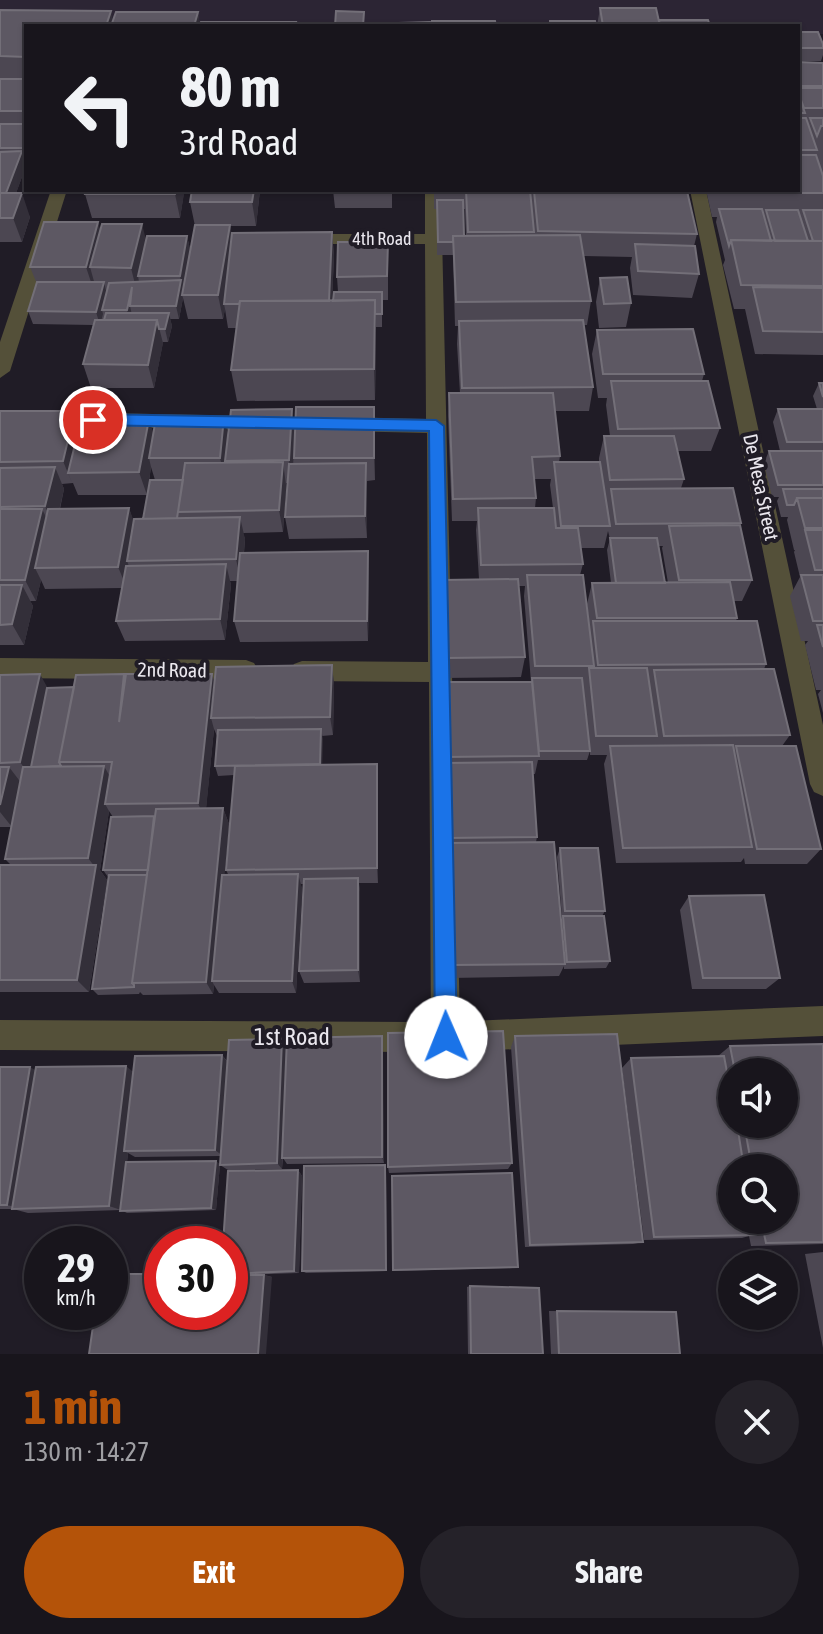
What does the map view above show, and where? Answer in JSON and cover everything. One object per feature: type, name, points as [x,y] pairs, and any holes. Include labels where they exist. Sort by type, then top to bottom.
[{"type":"street","points":[[0,371],[50,239],[59,192]]},
{"type":"street","points":[[433,192],[446,1037]]},
{"type":"street","name":"De Mesa Street","points":[[698,192],[823,784]]},
{"type":"street","name":"4th Road","points":[[277,239],[434,239]]},
{"type":"street","points":[[0,418],[280,423]]},
{"type":"street","points":[[327,424],[436,426]]},
{"type":"street","name":"2nd Road","points":[[0,668],[440,672]]},
{"type":"street","name":"1st Road","points":[[0,1035],[446,1037],[823,1021]]},
{"type":"shaded area","points":[[0,0],[823,0],[823,34],[800,34],[800,24],[24,24],[24,27],[0,34]]},
{"type":"building","points":[[600,8],[656,8],[660,24],[603,24]]},
{"type":"building","points":[[0,10],[111,11],[107,24],[24,24],[24,57],[0,56]]},
{"type":"building","points":[[336,11],[364,12],[363,24],[335,24]]},
{"type":"building","points":[[116,12],[198,12],[195,24],[112,24]]},
{"type":"building","points":[[659,20],[708,20],[709,24],[660,24]]},
{"type":"building","points":[[432,21],[495,21],[496,24],[432,24]]},
{"type":"building","points":[[550,21],[595,21],[596,24],[550,24]]},
{"type":"building","points":[[201,22],[249,22],[248,24]]},
{"type":"building","points":[[251,22],[296,22],[296,24]]},
{"type":"building","points":[[430,22],[430,24],[367,24]]},
{"type":"building","points":[[800,32],[818,32],[823,48],[800,48]]},
{"type":"building","points":[[800,62],[823,63],[823,86],[800,86]]},
{"type":"building","points":[[0,79],[24,79],[24,111],[0,111]]},
{"type":"building","points":[[800,88],[823,88],[823,108],[804,108]]},
{"type":"building","points":[[800,118],[806,118],[817,150],[800,150]]},
{"type":"building","points":[[810,118],[823,118],[823,126],[817,136]]},
{"type":"building","points":[[0,124],[24,124],[24,148],[0,148]]},
{"type":"building","points":[[22,151],[6,193],[0,193],[0,152]]},
{"type":"building","points":[[800,155],[816,155],[823,176],[823,193],[719,193],[800,192]]},
{"type":"building","points":[[86,192],[176,192],[175,194]]},
{"type":"building","points":[[192,192],[254,192],[252,202],[190,202]]},
{"type":"building","points":[[466,192],[530,192],[534,232],[468,232]]},
{"type":"building","points":[[534,192],[687,192],[697,234],[538,231]]},
{"type":"building","points":[[0,193],[22,193],[13,218],[0,218]]},
{"type":"building","points":[[437,200],[463,200],[464,236],[453,236],[453,242],[438,242]]},
{"type":"building","points":[[719,209],[762,209],[771,241],[731,240],[729,246]]},
{"type":"building","points":[[766,210],[798,210],[808,241],[775,241]]},
{"type":"building","points":[[803,210],[823,210],[823,241],[813,241]]},
{"type":"building","points":[[44,222],[98,222],[86,267],[30,267]]},
{"type":"building","points":[[102,224],[142,224],[131,268],[90,267]]},
{"type":"building","points":[[195,225],[230,225],[218,295],[182,295]]},
{"type":"building","points":[[332,232],[329,301],[240,301],[239,304],[224,304],[232,233]]},
{"type":"building","points":[[580,235],[591,301],[456,302],[453,236]]},
{"type":"building","points":[[147,236],[187,236],[180,276],[138,276]]},
{"type":"building","points":[[731,240],[823,241],[823,286],[741,285]]},
{"type":"building","points":[[338,242],[388,242],[387,276],[337,277]]},
{"type":"building","points":[[635,244],[695,246],[699,274],[638,271]]},
{"type":"building","points":[[627,277],[631,303],[604,304],[600,278]]},
{"type":"building","points":[[181,280],[176,306],[130,306],[132,287],[127,310],[102,310],[109,283]]},
{"type":"building","points":[[37,282],[104,282],[96,312],[28,311]]},
{"type":"building","points":[[753,287],[823,288],[823,332],[763,331]]},
{"type":"building","points":[[334,292],[382,292],[382,314],[375,314],[375,300],[333,301]]},
{"type":"building","points":[[375,300],[374,369],[231,370],[240,301]]},
{"type":"building","points":[[106,313],[169,313],[165,329],[159,329],[157,320],[104,320]]},
{"type":"building","points":[[95,320],[157,320],[148,365],[83,364]]},
{"type":"building","points":[[583,320],[593,387],[462,388],[459,321]]},
{"type":"building","points":[[693,329],[704,374],[603,374],[597,330]]},
{"type":"building","points":[[611,381],[708,381],[720,428],[618,429]]},
{"type":"building","points":[[449,393],[553,393],[560,456],[532,457],[536,498],[453,499]]},
{"type":"building","points":[[296,407],[374,407],[374,458],[294,458]]},
{"type":"building","points":[[292,409],[289,460],[225,461],[231,410]]},
{"type":"building","points":[[778,409],[823,409],[823,442],[787,442]]},
{"type":"building","points":[[0,411],[75,411],[63,461],[0,462]]},
{"type":"building","points":[[224,417],[220,458],[149,458],[156,418]]},
{"type":"building","points":[[149,419],[139,472],[68,473],[81,420]]},
{"type":"building","points":[[604,436],[674,436],[684,479],[610,480]]},
{"type":"building","points":[[769,451],[823,451],[823,485],[778,485]]},
{"type":"building","points":[[283,462],[279,510],[178,512],[185,463]]},
{"type":"building","points":[[554,462],[600,462],[610,526],[561,526]]},
{"type":"building","points":[[366,463],[365,516],[285,517],[289,464]]},
{"type":"building","points":[[55,467],[45,506],[0,507],[0,468]]},
{"type":"building","points":[[150,480],[183,480],[177,518],[143,519]]},
{"type":"building","points":[[733,488],[741,523],[616,524],[611,489]]},
{"type":"building","points":[[783,489],[823,489],[823,498],[797,498],[794,505],[787,505]]},
{"type":"building","points":[[797,498],[823,498],[823,528],[805,528]]},
{"type":"building","points":[[129,508],[118,567],[35,568],[48,509]]},
{"type":"building","points":[[478,508],[554,508],[556,528],[578,528],[583,564],[481,565]]},
{"type":"building","points":[[0,509],[42,509],[25,580],[0,580]]},
{"type":"building","points":[[240,517],[236,559],[127,561],[134,519]]},
{"type":"building","points":[[740,525],[752,580],[679,580],[669,526]]},
{"type":"building","points":[[805,530],[823,530],[823,570],[815,570]]},
{"type":"building","points":[[610,538],[657,538],[665,583],[616,583]]},
{"type":"building","points":[[368,551],[367,621],[234,621],[240,553]]},
{"type":"building","points":[[226,564],[220,619],[116,621],[126,566]]},
{"type":"building","points":[[527,575],[583,575],[594,666],[535,666]]},
{"type":"building","points":[[801,575],[823,575],[823,621],[813,621]]},
{"type":"building","points":[[518,579],[525,657],[446,658],[443,580]]},
{"type":"building","points":[[730,582],[737,618],[597,618],[592,583]]},
{"type":"building","points":[[0,585],[22,585],[12,624],[0,625]]},
{"type":"building","points":[[593,621],[757,621],[766,664],[598,665]]},
{"type":"building","points":[[817,625],[823,625],[823,647]]},
{"type":"building","points":[[332,665],[330,717],[211,718],[216,667]]},
{"type":"building","points":[[589,668],[647,668],[657,736],[596,736]]},
{"type":"building","points":[[774,669],[790,735],[664,736],[654,670]]},
{"type":"building","points":[[40,674],[20,762],[0,763],[0,675]]},
{"type":"building","points":[[124,674],[119,722],[126,674],[212,674],[198,803],[105,804],[112,762],[59,762],[76,675]]},
{"type":"building","points":[[532,678],[582,678],[590,751],[539,751]]},
{"type":"building","points":[[442,682],[532,682],[539,756],[445,757]]},
{"type":"building","points":[[74,687],[59,762],[61,766],[31,767],[47,688]]},
{"type":"building","points":[[321,729],[320,764],[215,766],[218,730]]},
{"type":"building","points":[[733,745],[752,847],[623,848],[610,746]]},
{"type":"building","points":[[736,746],[796,746],[821,849],[757,849]]},
{"type":"building","points":[[532,762],[537,837],[447,838],[445,763]]},
{"type":"building","points":[[377,764],[377,868],[226,870],[235,766]]},
{"type":"building","points":[[104,766],[88,858],[5,859],[23,767]]},
{"type":"building","points":[[0,767],[9,767],[0,805]]},
{"type":"building","points":[[223,808],[206,982],[132,983],[156,809]]},
{"type":"building","points":[[154,816],[148,870],[103,870],[111,817]]},
{"type":"building","points":[[554,842],[565,964],[451,965],[447,843]]},
{"type":"building","points":[[560,848],[598,848],[605,911],[565,911]]},
{"type":"building","points":[[0,865],[96,865],[77,980],[0,980]]},
{"type":"building","points":[[298,874],[292,981],[212,981],[222,875]]},
{"type":"building","points":[[109,875],[147,875],[132,983],[134,987],[92,989]]},
{"type":"building","points":[[358,878],[358,970],[299,971],[304,879]]},
{"type":"building","points":[[764,895],[780,978],[703,978],[689,896]]},
{"type":"building","points":[[563,916],[604,916],[610,961],[567,962]]},
{"type":"building","points":[[503,1031],[512,1163],[388,1167],[388,1033]]},
{"type":"building","points":[[617,1034],[643,1242],[530,1245],[515,1036]]},
{"type":"building","points":[[382,1036],[382,1157],[282,1158],[287,1038]]},
{"type":"building","points":[[282,1039],[277,1163],[220,1165],[229,1040]]},
{"type":"building","points":[[823,1044],[823,1242],[766,1243],[764,1234],[798,1234],[798,1154],[749,1154],[747,1138],[798,1138],[798,1058],[732,1058],[730,1046]]},
{"type":"building","points":[[222,1055],[215,1150],[124,1151],[135,1056]]},
{"type":"building","points":[[724,1056],[718,1058],[718,1138],[739,1138],[742,1154],[718,1154],[718,1234],[756,1235],[654,1237],[631,1058]]},
{"type":"building","points":[[126,1066],[109,1206],[12,1209],[36,1067]]},
{"type":"building","points":[[0,1067],[30,1067],[7,1205],[0,1205]]},
{"type":"building","points":[[216,1161],[211,1208],[120,1211],[126,1162]]},
{"type":"building","points":[[385,1165],[386,1270],[302,1271],[304,1166]]},
{"type":"building","points":[[298,1170],[294,1271],[248,1273],[248,1226],[224,1226],[228,1171]]},
{"type":"building","points":[[512,1173],[518,1267],[393,1270],[392,1176]]},
{"type":"building","points":[[128,1274],[144,1274],[144,1330],[248,1330],[248,1275],[264,1275],[258,1354],[89,1354],[92,1330],[128,1330]]},
{"type":"building","points":[[470,1286],[539,1288],[543,1354],[471,1354]]},
{"type":"building","points":[[557,1311],[676,1312],[680,1354],[559,1354]]},
{"type":"route","points":[[93,420],[436,426],[446,1037]]}]
